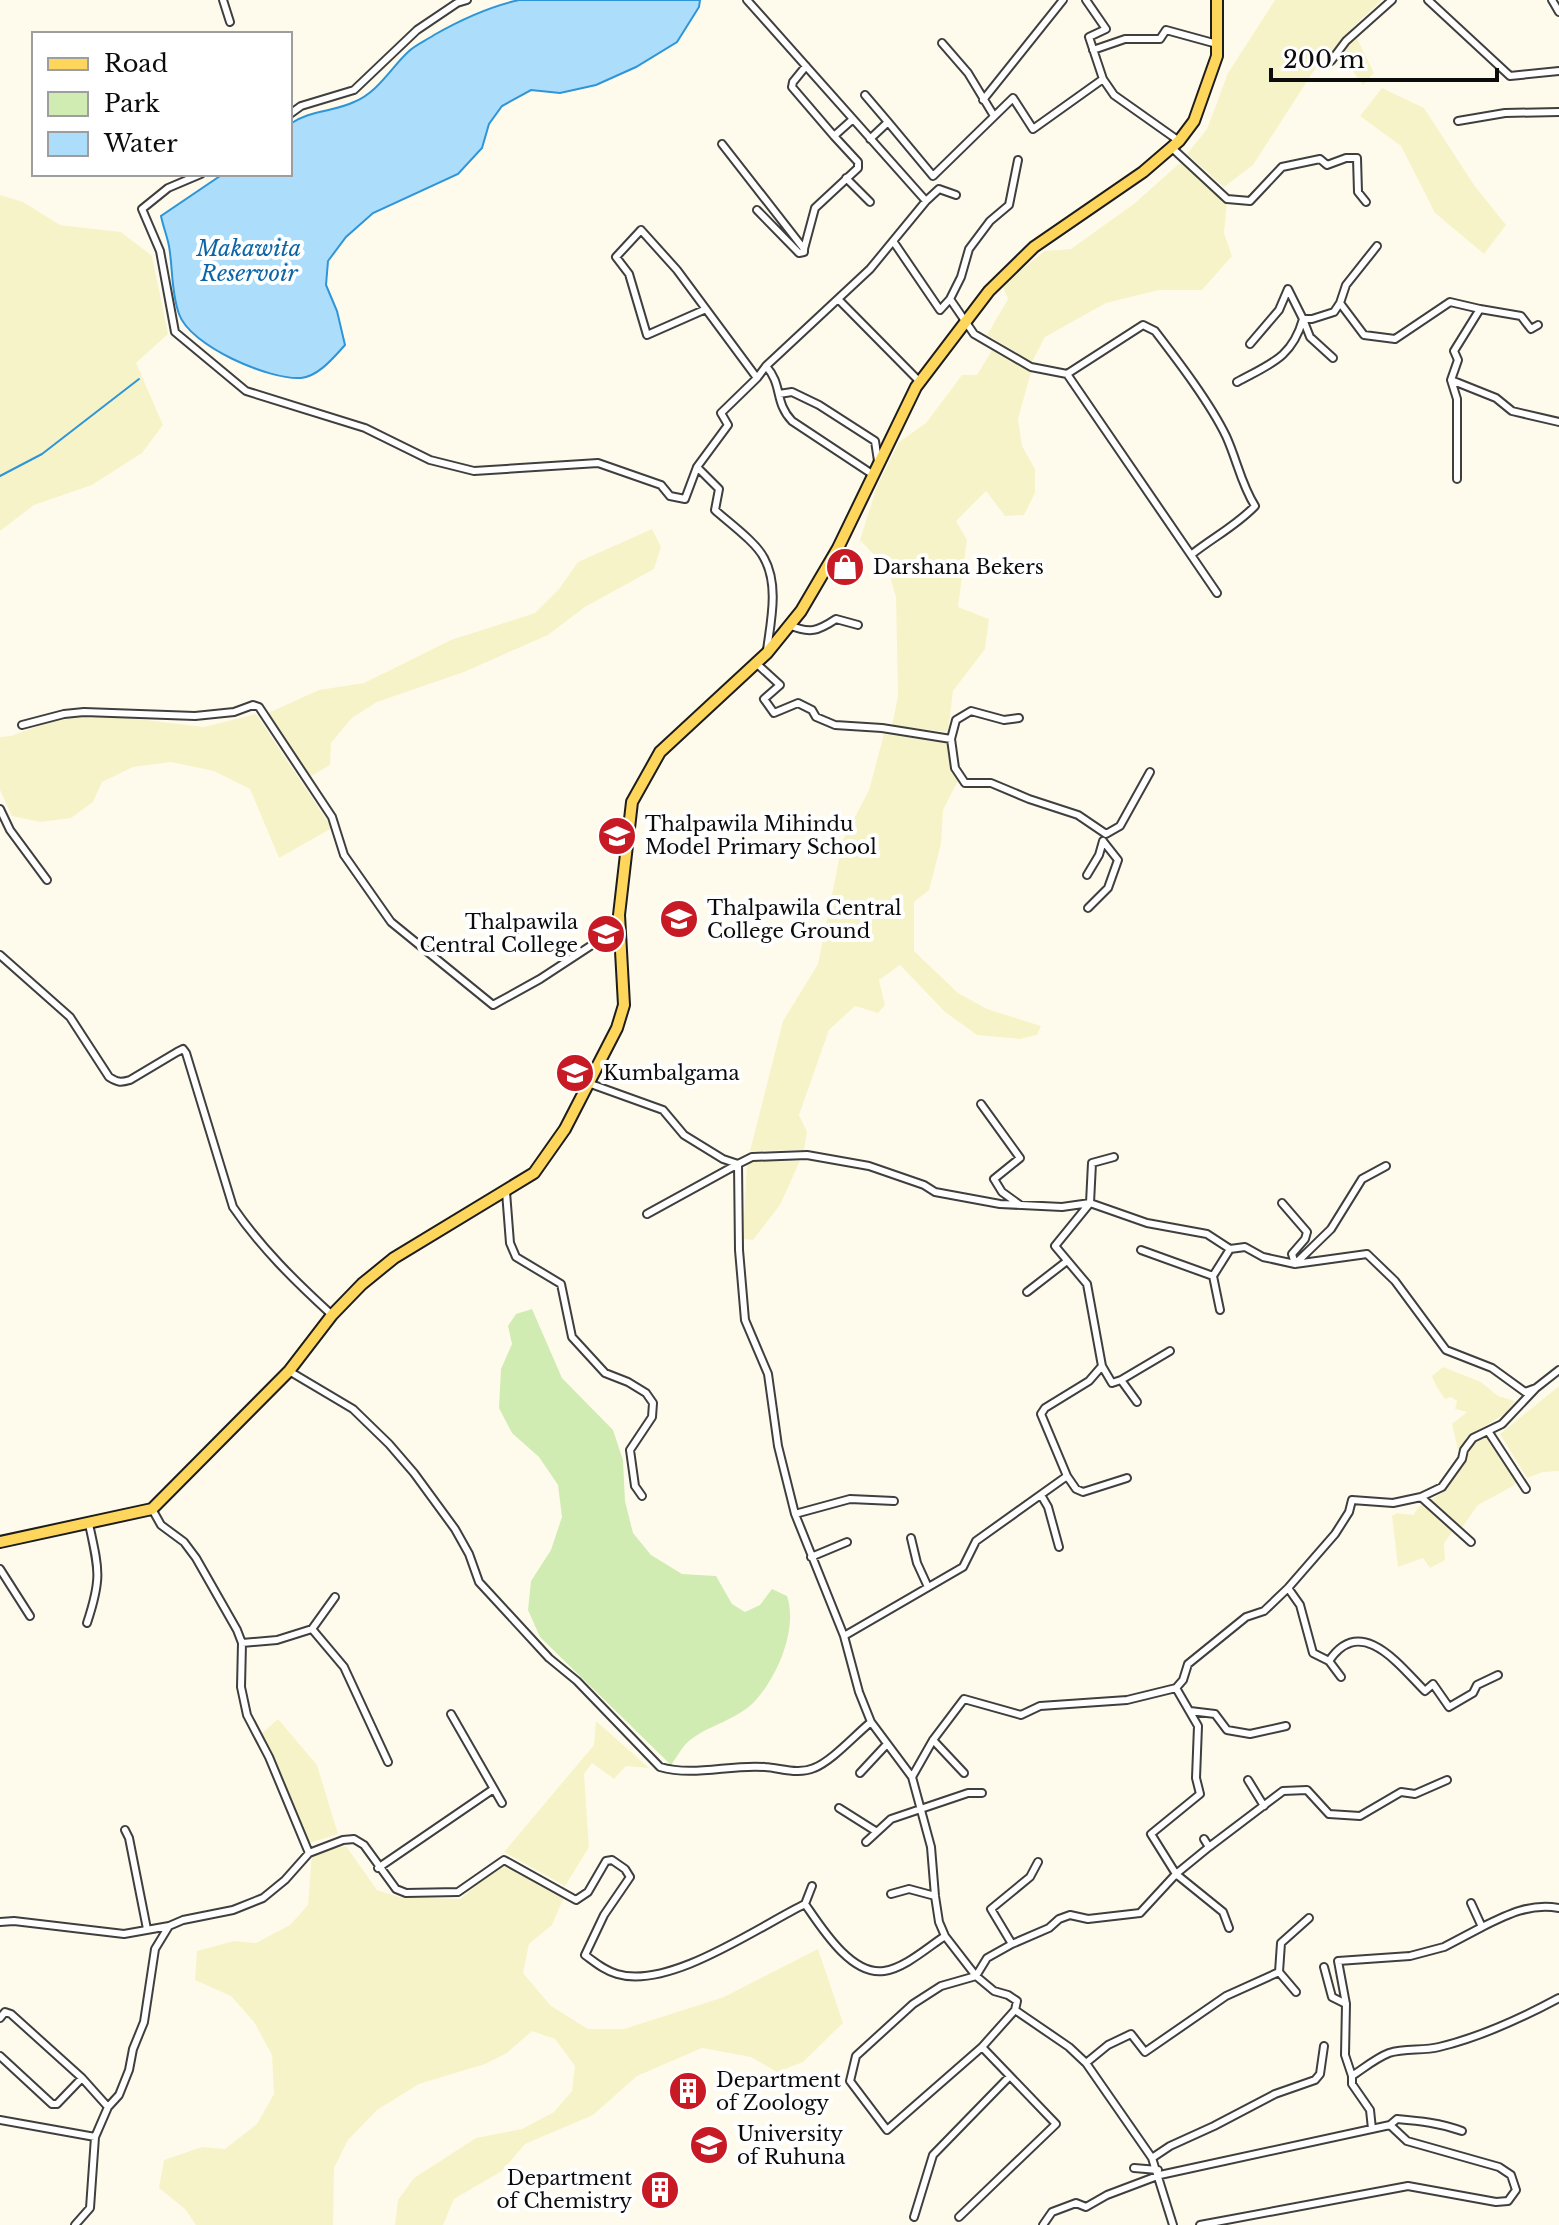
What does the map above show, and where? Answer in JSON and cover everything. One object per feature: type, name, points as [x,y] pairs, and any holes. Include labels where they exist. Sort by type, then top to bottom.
[{"type":"main road","points":[[0,1542],[152,1509],[289,1371],[332,1315],[362,1284],[394,1258],[534,1173],[565,1129],[617,1028],[624,1005],[619,937],[632,802],[660,752],[767,653],[801,611],[838,548],[878,461],[920,382],[989,291],[1034,247],[1143,172],[1175,144],[1194,121],[1217,56],[1217,0]]},
{"type":"street","points":[[223,0],[230,22]]},
{"type":"street","points":[[292,113],[301,106],[354,90],[417,30],[457,3],[467,0]]},
{"type":"street","points":[[747,0],[926,201]]},
{"type":"street","points":[[983,100],[1063,0]]},
{"type":"street","points":[[1086,0],[1106,29],[1089,37],[1103,79],[1114,95],[1175,144],[1227,199],[1250,201],[1282,167],[1320,159],[1327,165],[1346,158],[1357,158],[1358,192],[1366,202]]},
{"type":"street","points":[[1331,61],[1346,41],[1392,0]]},
{"type":"street","points":[[1428,0],[1510,76],[1559,71]]},
{"type":"street","points":[[1552,0],[1559,12]]},
{"type":"street","points":[[1093,50],[1125,39],[1160,39],[1166,30],[1217,44]]},
{"type":"street","points":[[942,43],[968,73],[994,116]]},
{"type":"street","points":[[757,210],[799,253],[804,252],[815,208],[858,168],[858,162],[792,87],[806,66]]},
{"type":"street","points":[[865,95],[933,176],[1013,98],[1033,129],[1103,79]]},
{"type":"street","points":[[1458,121],[1505,113],[1559,112]]},
{"type":"street","points":[[834,136],[853,119]]},
{"type":"street","points":[[870,139],[888,122]]},
{"type":"street","points":[[722,144],[804,249]]},
{"type":"street","points":[[893,241],[940,310],[950,299],[961,277],[969,249],[990,221],[1009,205],[1018,160]]},
{"type":"street","points":[[196,176],[168,188],[142,209],[160,251],[175,332],[246,391],[365,428],[430,460],[474,471],[598,463],[661,485],[670,496],[685,499],[697,467],[728,425],[721,413],[766,366],[870,269],[926,201],[939,189],[956,195]]},
{"type":"street","points":[[846,178],[870,202]]},
{"type":"street","points":[[706,309],[647,335],[629,274],[616,257],[641,230],[677,270],[704,306],[757,378]]},
{"type":"street","points":[[1303,319],[1334,312],[1346,285],[1377,246]]},
{"type":"street","points":[[1250,344],[1279,310],[1288,289],[1310,337],[1333,358]]},
{"type":"street","points":[[838,299],[920,382]]},
{"type":"street","points":[[950,299],[974,334],[1031,367],[1067,374],[1143,325],[1155,331],[1217,419],[1237,462],[1243,488],[1255,506],[1241,521],[1191,555]]},
{"type":"street","points":[[1340,303],[1364,335],[1395,339],[1450,302],[1521,316],[1531,329],[1538,325]]},
{"type":"street","points":[[1457,479],[1457,399],[1451,380],[1458,360],[1454,351],[1480,309]]},
{"type":"street","points":[[1237,382],[1281,358],[1297,338],[1303,319]]},
{"type":"street","points":[[766,366],[774,375],[782,411],[792,421],[872,474]]},
{"type":"street","points":[[1067,374],[1217,593]]},
{"type":"street","points":[[1451,380],[1496,398],[1512,411],[1559,423]]},
{"type":"street","points":[[779,394],[792,392],[819,405],[875,441],[878,461]]},
{"type":"street","points":[[697,467],[719,489],[715,510],[764,556],[771,578],[773,605],[767,653]]},
{"type":"street","points":[[789,625],[805,632],[816,632],[836,619],[858,625]]},
{"type":"street","points":[[756,663],[780,685],[764,699],[774,713],[798,703],[812,710],[816,717],[835,725],[882,728],[951,739]]},
{"type":"street","points":[[22,725],[84,712],[195,716],[234,712],[253,705],[259,707],[332,817],[344,855],[391,922],[493,1005],[598,941],[619,937]]},
{"type":"street","points":[[1019,718],[1004,720],[971,711],[956,720],[951,739],[955,768],[965,783],[991,783],[1078,815],[1104,838],[1118,860],[1108,888],[1088,908]]},
{"type":"street","points":[[1087,875],[1099,855],[1104,838],[1120,826],[1150,772]]},
{"type":"street","points":[[0,809],[10,830],[47,880]]},
{"type":"street","points":[[0,955],[70,1017],[109,1077],[115,1081],[130,1080],[183,1049],[233,1207],[248,1229],[295,1282],[332,1315]]},
{"type":"street","points":[[588,1083],[663,1110],[684,1135],[723,1159],[738,1164]]},
{"type":"street","points":[[981,1104],[1020,1158],[994,1179],[1002,1192],[1020,1205]]},
{"type":"street","points":[[647,1214],[752,1157],[807,1155],[869,1166],[924,1185],[935,1192],[1000,1204],[1062,1207],[1090,1203],[1147,1223],[1207,1234],[1230,1249],[1245,1247],[1263,1257],[1295,1264],[1367,1254],[1395,1281],[1446,1350],[1492,1368],[1525,1392],[1536,1388]]},
{"type":"street","points":[[1114,1157],[1092,1163],[1090,1203],[1055,1246],[1087,1284],[1102,1366],[1112,1383],[1170,1351]]},
{"type":"street","points":[[738,1164],[739,1250],[745,1320],[768,1374],[778,1446],[795,1514],[844,1636],[859,1692],[871,1722],[912,1777],[931,1847],[939,1922],[945,1936],[976,1976],[994,1991],[1017,2001],[1015,2010],[982,2047],[887,2130],[850,2081],[856,2056],[913,2004],[941,1986],[976,1976],[987,1958],[1049,1928],[1059,1919],[1070,1915],[1088,1919],[1140,1913],[1176,1874],[1283,1791],[1307,1790],[1329,1814],[1360,1816],[1401,1792],[1415,1794],[1447,1780]]},
{"type":"street","points":[[1295,1264],[1331,1229],[1362,1179],[1386,1166]]},
{"type":"street","points":[[506,1192],[510,1243],[516,1257],[561,1284],[572,1337],[605,1373],[646,1393],[653,1403],[652,1417],[630,1450],[635,1486],[642,1496]]},
{"type":"street","points":[[1282,1203],[1307,1232],[1292,1254],[1295,1264]]},
{"type":"street","points":[[1220,1310],[1213,1276],[1230,1249]]},
{"type":"street","points":[[1141,1250],[1213,1276]]},
{"type":"street","points":[[1027,1292],[1067,1261]]},
{"type":"street","points":[[1102,1366],[1089,1381],[1045,1408],[1041,1414],[1067,1476],[1076,1489],[1083,1492],[1127,1478]]},
{"type":"street","points":[[912,1777],[933,1740],[964,1699],[1021,1715],[1040,1706],[1127,1700],[1176,1688],[1183,1680],[1188,1664],[1246,1617],[1264,1611],[1288,1588],[1335,1534],[1349,1512],[1352,1500],[1393,1503],[1421,1497],[1442,1487],[1473,1438],[1502,1424],[1536,1388],[1559,1370]]},
{"type":"street","points":[[289,1371],[353,1409],[389,1444],[455,1529],[469,1554],[479,1582],[549,1658],[577,1681],[660,1767],[673,1771],[726,1766],[764,1767],[801,1772],[826,1761],[871,1722]]},
{"type":"street","points":[[1121,1380],[1137,1402]]},
{"type":"street","points":[[1488,1431],[1526,1489]]},
{"type":"street","points":[[844,1636],[963,1567],[976,1541],[1067,1476]]},
{"type":"street","points":[[1041,1495],[1048,1507],[1059,1547]]},
{"type":"street","points":[[1421,1497],[1471,1542]]},
{"type":"street","points":[[795,1514],[850,1499],[894,1501]]},
{"type":"street","points":[[152,1509],[161,1525],[184,1542],[196,1558],[237,1630],[242,1643],[241,1687],[247,1715],[269,1757],[309,1853]]},
{"type":"street","points":[[87,1623],[98,1591],[99,1571],[89,1524]]},
{"type":"street","points":[[911,1538],[917,1563],[928,1587]]},
{"type":"street","points":[[811,1557],[847,1542]]},
{"type":"street","points":[[0,1569],[30,1616]]},
{"type":"street","points":[[1288,1588],[1300,1605],[1313,1653],[1329,1661],[1341,1677]]},
{"type":"street","points":[[242,1643],[277,1640],[312,1629],[335,1597]]},
{"type":"street","points":[[312,1629],[344,1667],[388,1762]]},
{"type":"street","points":[[1329,1661],[1335,1651],[1354,1642],[1369,1641],[1388,1654],[1425,1691],[1433,1684],[1449,1707],[1473,1693],[1477,1685],[1498,1675]]},
{"type":"street","points":[[1176,1688],[1198,1726],[1196,1778],[1200,1794],[1151,1834],[1176,1874],[1223,1912],[1229,1928]]},
{"type":"street","points":[[1190,1711],[1215,1714],[1227,1730],[1250,1734],[1286,1726]]},
{"type":"street","points":[[451,1714],[502,1803]]},
{"type":"street","points":[[933,1740],[964,1773]]},
{"type":"street","points":[[860,1773],[887,1744]]},
{"type":"street","points":[[1248,1780],[1264,1806]]},
{"type":"street","points":[[378,1868],[492,1790]]},
{"type":"street","points":[[866,1842],[891,1819],[968,1793],[982,1793]]},
{"type":"street","points":[[839,1808],[877,1832]]},
{"type":"street","points":[[125,1830],[147,1929]]},
{"type":"street","points":[[0,1922],[124,1934],[169,1926],[183,1920],[233,1910],[263,1898],[285,1880],[309,1853],[343,1840],[354,1839],[364,1845],[396,1889],[406,1893],[458,1892],[504,1860],[576,1900],[588,1892],[606,1861],[612,1860],[630,1877],[604,1915],[585,1955],[603,1969],[620,1975],[643,1977],[685,1967],[805,1904],[812,1886]]},
{"type":"street","points":[[1204,1839],[1209,1847]]},
{"type":"street","points":[[1012,1944],[991,1909],[1030,1877],[1038,1862]]},
{"type":"street","points":[[891,1894],[909,1889],[935,1896]]},
{"type":"street","points":[[1471,1903],[1482,1927]]},
{"type":"street","points":[[805,1904],[832,1944],[869,1969],[883,1971],[897,1966],[945,1936]]},
{"type":"street","points":[[1372,2129],[1370,2110],[1352,2084],[1345,2055],[1346,2004],[1338,1961],[1410,1956],[1444,1947],[1513,1912],[1543,1905],[1559,1908]]},
{"type":"street","points":[[1296,1992],[1279,1972],[1281,1943],[1309,1918]]},
{"type":"street","points":[[75,2225],[90,2208],[95,2137],[129,2070],[133,2049],[144,2022],[155,1949],[169,1926]]},
{"type":"street","points":[[1324,1967],[1332,1997],[1346,2004]]},
{"type":"street","points":[[1086,2063],[1108,2045],[1131,2034],[1145,2052],[1226,1996],[1279,1972]]},
{"type":"street","points":[[1352,2076],[1392,2052],[1437,2047],[1484,2033],[1518,2020],[1559,1998]]},
{"type":"street","points":[[1015,2010],[1069,2047],[1086,2063],[1152,2158],[1173,2225]]},
{"type":"street","points":[[0,2018],[5,2012],[11,2014],[82,2078],[108,2107]]},
{"type":"street","points":[[1152,2158],[1275,2094],[1315,2080],[1320,2074],[1324,2046]]},
{"type":"street","points":[[959,2217],[1056,2124],[982,2047]]},
{"type":"street","points":[[0,2056],[52,2104],[57,2104],[82,2078]]},
{"type":"street","points":[[914,2217],[933,2155],[1009,2077]]},
{"type":"street","points":[[1043,2225],[1052,2212],[1076,2203],[1086,2207],[1159,2173],[1390,2125],[1397,2119],[1441,2124],[1462,2131]]},
{"type":"street","points":[[0,2120],[95,2137]]},
{"type":"street","points":[[1200,2225],[1384,2188],[1408,2186],[1496,2202],[1508,2201],[1516,2190],[1511,2175],[1499,2167],[1407,2141],[1390,2125]]},
{"type":"street","points":[[1134,2168],[1159,2173]]},
{"type":"shaded area","points":[[1275,0],[1382,0],[1352,28],[1374,73],[1363,85],[1347,63],[1324,55],[1253,165],[1224,187],[1187,154],[1207,129],[1228,73]]},
{"type":"shaded area","points":[[1382,88],[1424,108],[1474,185],[1506,225],[1484,254],[1435,213],[1401,146],[1360,116]]},
{"type":"shaded area","points":[[1182,161],[1227,203],[1224,233],[1232,256],[1202,290],[1159,290],[1106,303],[1045,337],[1032,362],[987,335],[1008,299],[1003,287],[1021,270],[1045,251],[1071,249],[1135,203]]},
{"type":"shaded area","points":[[0,195],[23,202],[60,225],[121,232],[152,256],[168,334],[136,363],[163,425],[142,453],[92,485],[34,505],[0,531]]},
{"type":"shaded area","points":[[992,350],[1031,372],[1018,419],[1022,446],[1035,469],[1035,493],[1024,515],[1005,516],[986,491],[956,521],[967,540],[958,607],[989,619],[985,649],[953,691],[948,732],[892,726],[898,696],[896,597],[888,570],[860,540],[877,486],[899,442],[926,423],[962,375],[977,375]]},
{"type":"shaded area","points":[[652,529],[661,547],[654,569],[585,607],[548,635],[464,672],[377,702],[352,718],[331,743],[330,765],[310,777],[268,713],[319,690],[364,683],[451,640],[535,613],[559,589],[578,562]]},
{"type":"shaded area","points":[[95,714],[204,727],[256,714],[332,828],[279,858],[250,789],[214,771],[171,762],[133,767],[102,782],[93,802],[71,818],[40,822],[12,816],[0,790],[0,737],[11,736],[62,717]]},
{"type":"shaded area","points":[[884,734],[948,743],[952,768],[958,781],[943,810],[941,844],[929,890],[914,902],[914,951],[958,993],[987,1009],[1041,1026],[1037,1035],[1020,1039],[977,1035],[945,1012],[900,965],[879,980],[885,1005],[878,1013],[855,1006],[829,1030],[799,1115],[807,1132],[804,1150],[750,1151],[783,1021],[818,964],[843,840],[869,790]]},
{"type":"shaded area","points":[[800,1161],[780,1205],[753,1240],[743,1239],[747,1162]]},
{"type":"shaded area","points":[[1443,1367],[1481,1382],[1498,1396],[1515,1401],[1505,1414],[1466,1437],[1458,1450],[1452,1424],[1467,1412],[1455,1409],[1457,1401],[1451,1397],[1445,1399],[1436,1386],[1432,1376]]},
{"type":"shaded area","points":[[1559,1386],[1559,1471],[1543,1472],[1527,1478],[1500,1434]]},
{"type":"shaded area","points":[[1489,1436],[1517,1481],[1478,1505],[1461,1529],[1431,1500],[1444,1491],[1475,1443]]},
{"type":"shaded area","points":[[1422,1503],[1453,1530],[1444,1544],[1445,1560],[1430,1568],[1423,1558],[1398,1567],[1392,1516],[1397,1513],[1413,1515]]},
{"type":"shaded area","points":[[278,1719],[317,1765],[338,1834],[310,1843],[261,1734]]},
{"type":"shaded area","points":[[596,1721],[649,1768],[626,1766],[614,1779],[592,1763],[584,1774],[589,1847],[565,1886],[504,1852],[594,1745]]},
{"type":"shaded area","points":[[346,1846],[377,1890],[399,1897],[460,1899],[503,1862],[564,1897],[552,1925],[529,1944],[523,1973],[551,2006],[588,2029],[624,2029],[724,1997],[818,1949],[843,2023],[803,2062],[777,2072],[751,2057],[702,2048],[637,2076],[593,2115],[525,2144],[502,2171],[454,2199],[443,2225],[395,2225],[398,2200],[414,2178],[476,2138],[522,2129],[554,2112],[572,2091],[575,2066],[555,2039],[532,2031],[507,2053],[485,2064],[419,2084],[377,2110],[348,2140],[334,2168],[333,2225],[196,2225],[185,2209],[159,2188],[164,2160],[202,2147],[225,2149],[257,2124],[274,2094],[272,2055],[254,2022],[231,1996],[195,1980],[197,1951],[234,1941],[256,1943],[290,1925],[308,1905],[312,1853]]},
{"type":"green space","points":[[532,1309],[562,1378],[613,1430],[623,1460],[625,1501],[633,1533],[651,1555],[682,1574],[716,1576],[732,1604],[745,1612],[760,1605],[772,1589],[787,1596],[790,1609],[788,1637],[778,1665],[763,1691],[740,1713],[690,1740],[671,1765],[540,1637],[528,1610],[531,1581],[551,1550],[562,1517],[558,1485],[539,1457],[512,1433],[499,1408],[501,1369],[512,1344],[508,1326],[516,1314]]},
{"type":"water","name":"Makawita Reservoir","points":[[519,0],[700,0],[699,7],[677,42],[636,67],[596,85],[560,93],[531,90],[502,106],[489,124],[482,148],[458,174],[373,213],[346,237],[328,261],[326,285],[337,311],[345,345],[314,374],[301,378],[270,373],[232,359],[198,338],[186,326],[176,306],[169,246],[161,216],[220,176],[292,176],[292,123],[362,98],[417,45],[444,29]]},
{"type":"waterway","points":[[0,476],[42,454],[139,379]]},
{"type":"place","name":"Darshana Bekers","points":[[845,567]]},
{"type":"place","name":"Thalpawila Mihindu Model Primary School","points":[[617,836]]},
{"type":"place","name":"Thalpawila Central College Ground","points":[[679,919]]},
{"type":"place","name":"Thalpawila Central College","points":[[606,934]]},
{"type":"place","name":"Kumbalgama","points":[[575,1073]]},
{"type":"place","name":"Department of Zoology","points":[[688,2091]]},
{"type":"place","name":"University of Ruhuna","points":[[709,2145]]},
{"type":"place","name":"Department of Chemistry","points":[[660,2190]]}]
